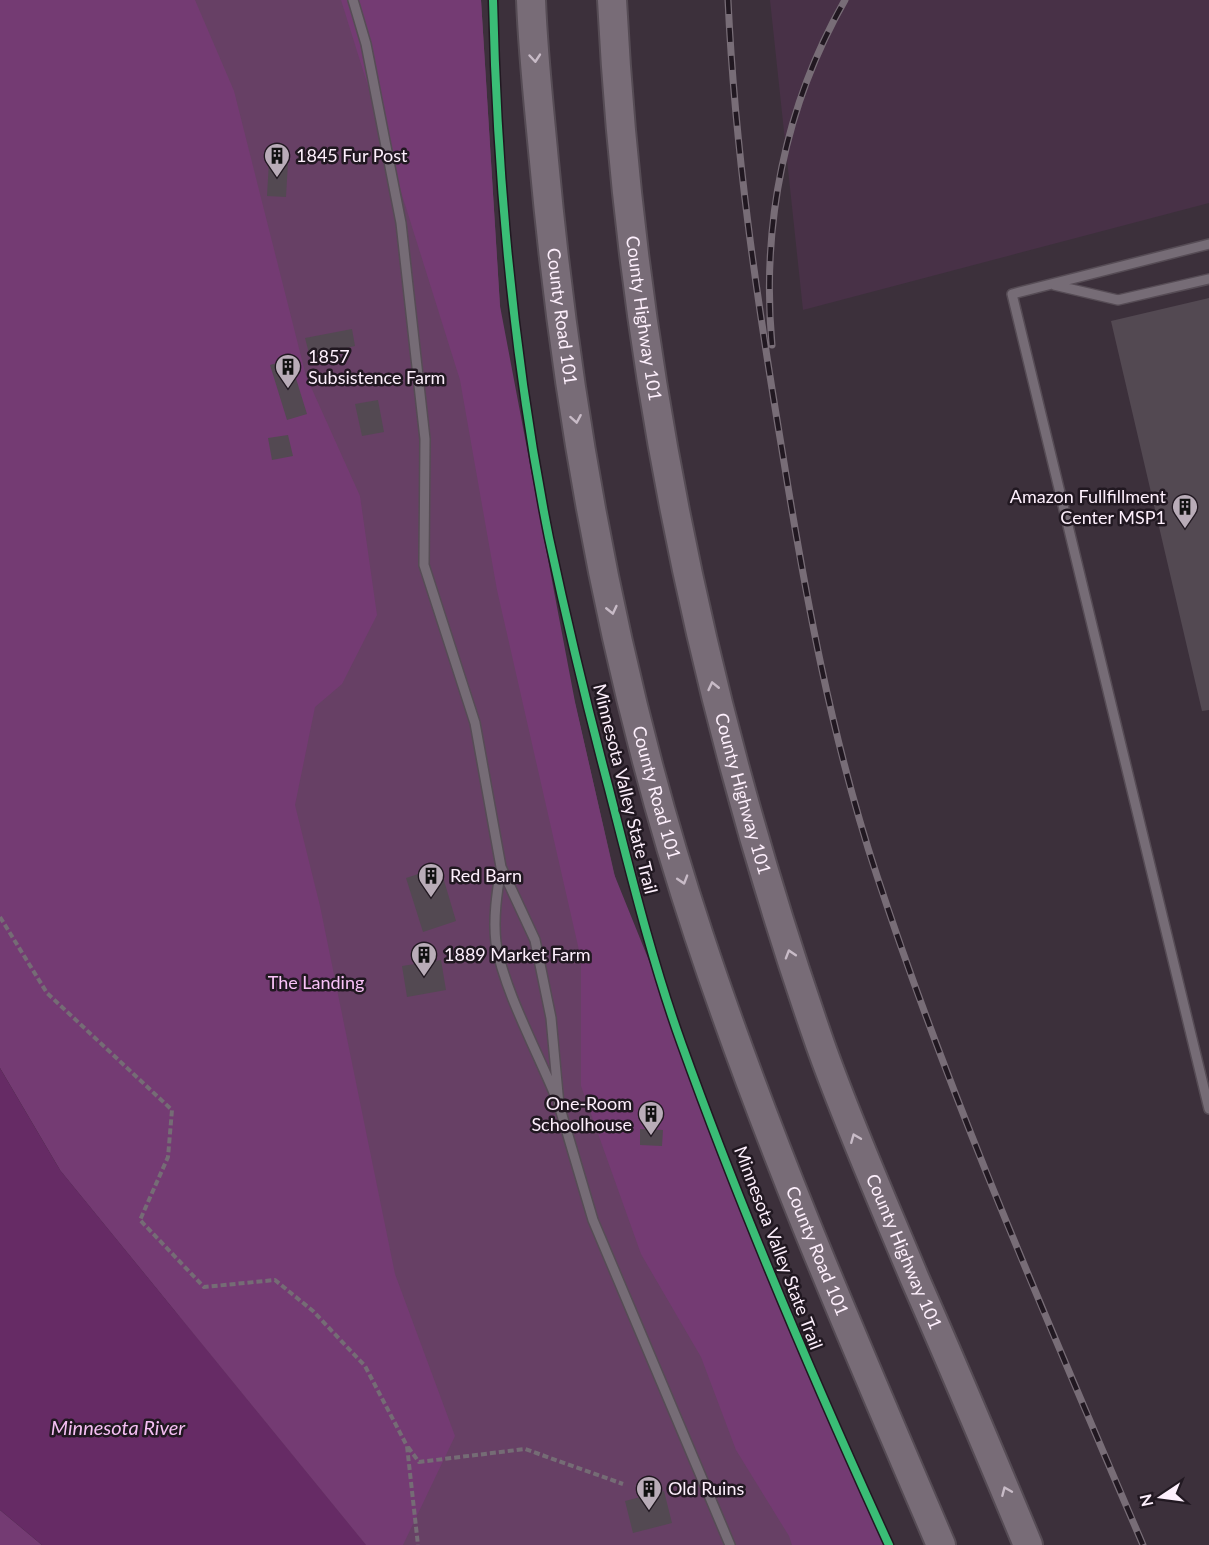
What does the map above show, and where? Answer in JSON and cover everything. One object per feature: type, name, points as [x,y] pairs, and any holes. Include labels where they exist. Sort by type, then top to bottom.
[{"type":"main road","name":"County Road 101","points":[[531,0],[554,270],[571,392],[610,603],[635,710],[698,933],[771,1140],[941,1545]]},
{"type":"main road","name":"County Highway 101","points":[[612,0],[624,158],[651,375],[697,618],[722,726],[767,882],[825,1058],[859,1147],[1029,1545]]},
{"type":"lane","points":[[353,0],[366,44],[401,223],[424,439],[424,565],[475,723],[501,867],[535,939],[551,1018],[559,1105]]},
{"type":"lane","points":[[1209,244],[1012,294],[1209,1108]]},
{"type":"lane","points":[[1051,284],[1118,300],[1209,279]]},
{"type":"lane","points":[[501,867],[496,898],[496,940],[501,965],[559,1105],[593,1220],[730,1545]]},
{"type":"path","points":[[0,917],[47,993],[172,1110],[168,1157],[140,1220],[204,1287],[275,1280],[313,1311],[364,1366],[407,1446],[419,1462],[525,1449],[623,1484]]},
{"type":"path","points":[[407,1446],[418,1545]]},
{"type":"shaded area","points":[[770,0],[1209,0],[1209,203],[803,310]]},
{"type":"green space","name":"The Landing","points":[[0,0],[481,0],[506,404],[616,881],[885,1545],[342,1545],[175,1311],[60,1170]]},
{"type":"green space","points":[[0,0],[195,0],[234,91],[306,376],[360,496],[377,615],[342,684],[315,707],[295,805],[320,906],[395,1274],[455,1436],[403,1545],[366,1545],[60,1170],[0,1068]]},
{"type":"green space","points":[[341,0],[481,0],[500,306],[575,702],[614,874],[885,1545],[792,1545],[789,1536],[736,1450],[701,1357],[641,1254],[581,1086],[581,959],[497,590],[460,380]]},
{"type":"green space","points":[[0,1510],[42,1545],[0,1545]]},
{"type":"water","name":"Minnesota River","points":[[0,1068],[60,1170],[366,1545],[42,1545],[0,1510]]},
{"type":"building","name":"1845 Fur Post","points":[[269,161],[288,162],[286,197],[267,196]]},
{"type":"building","name":"Amazon Fullfillment Center MSP1","points":[[1209,298],[1209,710],[1202,711],[1111,321]]},
{"type":"building","points":[[352,329],[355,346],[310,357],[305,338]]},
{"type":"building","name":"1857 Subsistence Farm","points":[[290,359],[307,414],[287,420],[270,365]]},
{"type":"building","points":[[378,400],[384,432],[362,436],[355,404]]},
{"type":"building","points":[[288,435],[293,456],[272,460],[268,438]]},
{"type":"building","name":"Red Barn","points":[[440,867],[456,921],[423,932],[406,878]]},
{"type":"building","name":"1889 Market Farm","points":[[441,960],[446,990],[407,997],[402,966]]},
{"type":"building","name":"One-Room Schoolhouse","points":[[640,1129],[663,1130],[662,1146],[640,1145]]},
{"type":"building","name":"Old Ruins","points":[[664,1491],[672,1523],[633,1533],[625,1501]]},
{"type":"railway","points":[[728,0],[736,113],[748,225],[764,338],[810,611],[846,771],[877,876],[906,961],[969,1130],[1143,1545]]},
{"type":"railway","points":[[772,345],[770,255],[774,211],[782,167],[807,81],[824,40],[845,0]]},
{"type":"cycle path","name":"Minnesota Valley State Trail","points":[[493,0],[503,202],[526,405],[549,538],[601,758],[652,950],[671,1014],[705,1109],[780,1297],[889,1545]]},
{"type":"place","name":"1845 Fur Post","points":[[277,179]]},
{"type":"place","name":"1857 Subsistence Farm","points":[[288,390]]},
{"type":"place","name":"Amazon Fullfillment Center MSP1","points":[[1185,530]]},
{"type":"place","name":"Red Barn","points":[[431,899]]},
{"type":"place","name":"1889 Market Farm","points":[[424,978]]},
{"type":"place","name":"One-Room Schoolhouse","points":[[651,1137]]},
{"type":"place","name":"Old Ruins","points":[[649,1512]]}]
